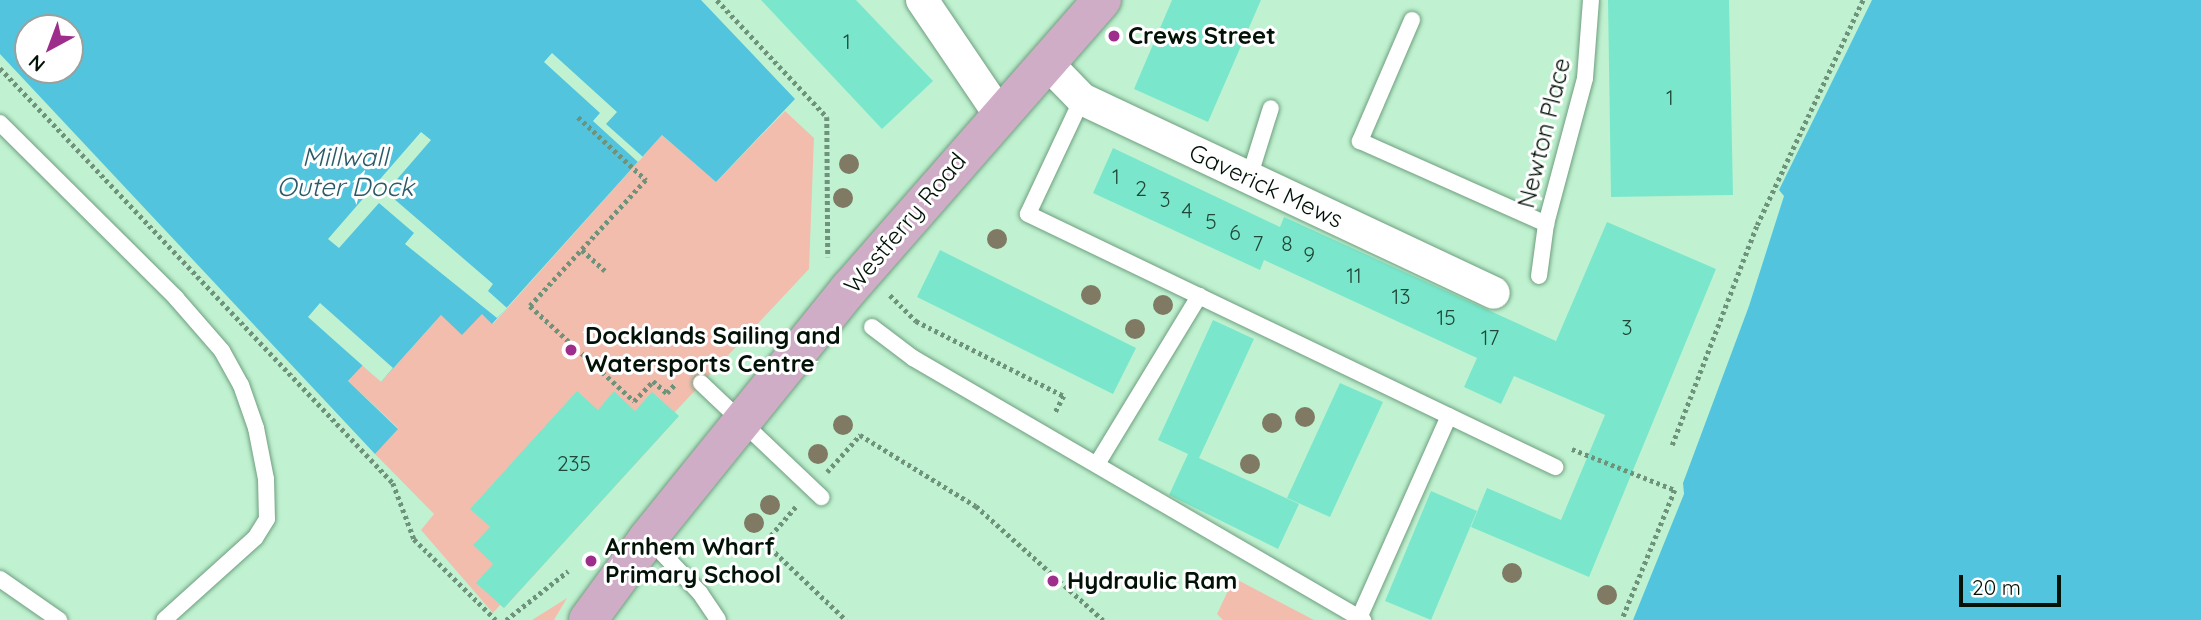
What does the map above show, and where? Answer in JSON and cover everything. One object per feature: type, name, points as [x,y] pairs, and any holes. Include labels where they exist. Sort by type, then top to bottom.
[{"type":"main road","name":"Westferry Road","points":[[588,620],[648,538],[857,279],[1102,0]]},
{"type":"street","points":[[922,0],[1000,115]]},
{"type":"street","name":"Gaverick Mews","points":[[1048,64],[1082,99],[1494,293]]},
{"type":"lane","name":"Newton Place","points":[[1539,276],[1546,224],[1585,78],[1591,0]]},
{"type":"lane","points":[[1412,20],[1360,141],[1546,224]]},
{"type":"lane","points":[[1082,99],[1028,215],[1555,467]]},
{"type":"lane","points":[[1249,177],[1271,108]]},
{"type":"lane","points":[[0,123],[176,298],[222,351],[241,385],[256,428],[266,479],[267,519],[256,538],[164,620]]},
{"type":"lane","points":[[1097,464],[1199,296]]},
{"type":"lane","points":[[872,327],[913,358],[1361,619],[1449,416]]},
{"type":"lane","points":[[701,383],[821,497]]},
{"type":"lane","points":[[648,538],[700,593],[718,620]]},
{"type":"lane","points":[[0,579],[59,620]]},
{"type":"path","points":[[717,0],[827,117],[829,268],[857,279],[916,321],[1064,396],[1044,435]]},
{"type":"path","points":[[1672,445],[1757,225],[1863,0]]},
{"type":"path","points":[[0,68],[393,483],[414,539],[496,620]]},
{"type":"path","points":[[578,117],[646,180],[530,306],[632,404],[653,381],[667,393],[684,373]]},
{"type":"path","points":[[582,250],[605,271]]},
{"type":"path","points":[[822,478],[860,435],[976,506],[1103,620]]},
{"type":"path","points":[[1555,467],[1563,445],[1675,490],[1622,620]]},
{"type":"path","points":[[801,502],[765,543],[846,620]]},
{"type":"path","points":[[506,620],[568,571]]},
{"type":"shaded area","name":"Docklands Sailing and Watersports Centre","points":[[785,111],[814,138],[809,269],[675,412],[678,417],[504,608],[500,605],[493,613],[421,530],[434,514],[375,454],[398,428],[348,381],[363,365],[381,382],[441,315],[483,314],[493,324],[662,135],[716,182]]},
{"type":"shaded area","points":[[1234,578],[1314,620],[1223,620],[1217,614]]},
{"type":"shaded area","points":[[567,598],[554,620],[532,620]]},
{"type":"water","name":"Millwall Outer Dock","points":[[0,0],[701,0],[795,99],[716,182],[662,135],[492,324],[482,314],[462,335],[441,315],[381,382],[363,365],[348,381],[398,429],[375,454],[28,84],[84,84],[84,14],[14,14],[14,69],[0,54]]},
{"type":"water","points":[[1872,0],[2201,0],[2201,620],[1633,620],[1684,494],[1683,483],[1749,306],[1784,196],[1779,190]]},
{"type":"pier","points":[[552,53],[617,112],[606,124],[643,157],[638,162],[593,121],[600,113],[544,62]]},
{"type":"pier","points":[[421,132],[431,140],[386,192],[493,284],[488,291],[507,308],[497,318],[405,244],[414,233],[379,203],[339,248],[328,239]]},
{"type":"pier","points":[[320,303],[393,368],[381,382],[308,317]]},
{"type":"building","points":[[761,0],[856,0],[933,81],[882,129]]},
{"type":"building","points":[[1172,0],[1261,0],[1208,122],[1134,89]]},
{"type":"building","points":[[1608,0],[1729,0],[1733,195],[1611,197]]},
{"type":"building","points":[[1113,148],[1280,227],[1284,217],[1556,341],[1607,222],[1716,269],[1589,577],[1471,527],[1487,488],[1561,520],[1605,415],[1514,376],[1501,404],[1464,387],[1477,358],[1264,260],[1260,270],[1093,193]]},
{"type":"building","points":[[940,250],[1136,348],[1113,394],[917,297]]},
{"type":"building","points":[[1213,320],[1254,339],[1199,458],[1299,504],[1278,549],[1169,495],[1188,454],[1158,440]]},
{"type":"building","points":[[1340,383],[1383,402],[1330,517],[1287,498]]},
{"type":"building","name":"Docklands Sailing and Watersports Centre","points":[[577,391],[598,410],[614,391],[635,411],[652,392],[679,416],[504,608],[476,583],[493,564],[473,545],[490,527],[470,509]]},
{"type":"building","points":[[1431,491],[1477,511],[1431,620],[1385,601]]},
{"type":"place","name":"Crews Street","points":[[1114,36]]},
{"type":"place","name":"Docklands Sailing and Watersports Centre","points":[[571,350]]},
{"type":"place","name":"Arnhem Wharf Primary School","points":[[591,561]]},
{"type":"place","name":"Hydraulic Ram","points":[[1053,581]]}]
